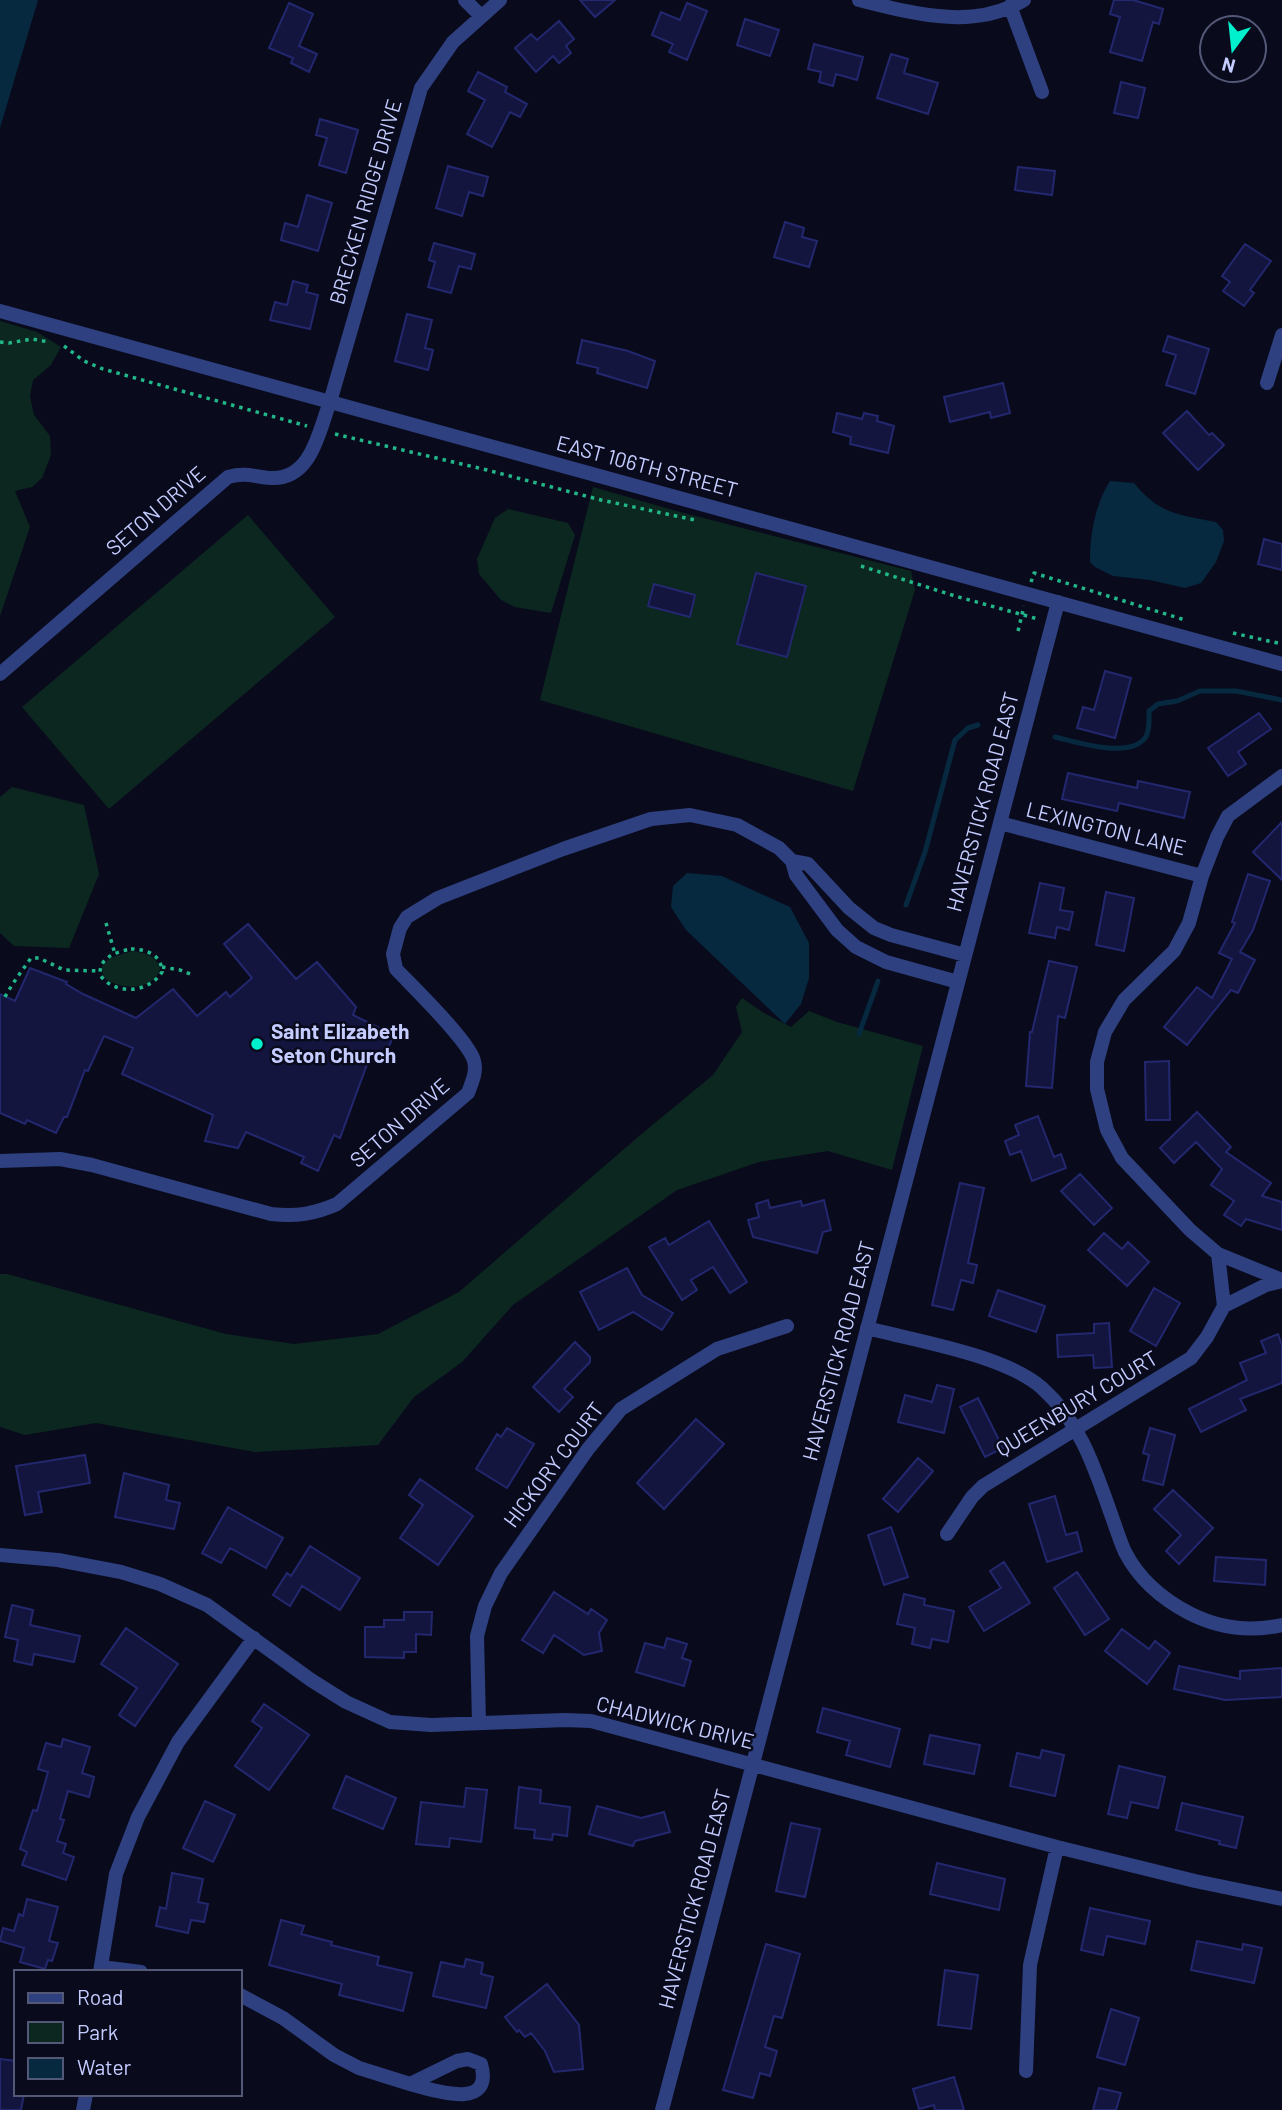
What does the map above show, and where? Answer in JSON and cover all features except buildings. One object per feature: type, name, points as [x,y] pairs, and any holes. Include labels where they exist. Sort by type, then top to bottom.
[{"type":"street","points":[[465,0],[481,16]]},
{"type":"street","name":"BRECKEN RIDGE DRIVE","points":[[330,402],[421,88],[453,41],[500,0]]},
{"type":"street","points":[[859,0],[943,18],[991,13],[1024,0]]},
{"type":"street","points":[[1010,6],[1042,92]]},
{"type":"street","name":"EAST 106TH STREET","points":[[0,311],[1282,664]]},
{"type":"street","points":[[1267,383],[1282,335]]},
{"type":"street","name":"SETON DRIVE","points":[[0,674],[228,477],[256,474],[271,478],[284,477],[298,469],[313,452],[330,402]]},
{"type":"street","name":"HAVERSTICK ROAD EAST","points":[[662,2110],[1058,602]]},
{"type":"street","points":[[1282,776],[1228,816],[1202,876],[1189,923],[1174,951],[1124,1000],[1105,1032],[1097,1062],[1097,1089],[1107,1130],[1122,1158],[1190,1230],[1218,1254],[1282,1280]]},
{"type":"street","name":"SETON DRIVE","points":[[0,1161],[60,1159],[92,1165],[271,1214],[314,1214],[337,1204],[468,1093],[475,1074],[474,1060],[464,1042],[396,969],[394,943],[400,928],[414,913],[438,898],[651,819],[690,815],[737,825],[769,842],[792,861],[808,864],[849,908],[874,928],[965,955]]},
{"type":"street","name":"LEXINGTON LANE","points":[[1000,823],[1202,876]]},
{"type":"street","name":"SETON DRIVE","points":[[792,861],[796,875],[804,886],[837,930],[856,947],[886,962],[958,982]]},
{"type":"street","points":[[1218,1254],[1224,1306],[1282,1280]]},
{"type":"street","name":"QUEENBURY COURT","points":[[947,1534],[972,1497],[983,1486],[1191,1358],[1207,1337],[1224,1306]]},
{"type":"street","name":"HICKORY COURT","points":[[479,1723],[477,1636],[485,1606],[501,1573],[588,1449],[621,1409],[717,1349],[788,1326]]},
{"type":"street","points":[[867,1328],[999,1363],[1022,1374],[1048,1394],[1077,1429],[1089,1453],[1125,1552],[1142,1578],[1169,1603],[1202,1620],[1242,1630],[1282,1625]]},
{"type":"street","name":"CHADWICK DRIVE","points":[[0,1555],[58,1560],[121,1572],[160,1584],[207,1605],[346,1702],[390,1721],[431,1725],[591,1721],[1057,1847],[1282,1899]]},
{"type":"street","points":[[100,1970],[116,1874],[138,1817],[178,1742],[254,1639]]},
{"type":"street","points":[[1026,2071],[1030,1965],[1057,1847]]},
{"type":"street","points":[[242,1996],[283,2018],[359,2068],[410,2084],[458,2098],[471,2098],[481,2090],[484,2077],[481,2064],[468,2059],[457,2061],[410,2084]]},
{"type":"path","points":[[0,342],[9,343],[32,338],[51,343]]},
{"type":"path","points":[[64,346],[85,361],[103,369],[320,429],[601,500],[697,521]]},
{"type":"path","points":[[850,562],[955,596],[1053,623]]},
{"type":"path","points":[[106,923],[115,954]]},
{"type":"path","points":[[131,950],[144,950],[156,957],[162,967],[154,982],[133,989],[113,986],[104,980],[100,971],[105,959],[131,950]]},
{"type":"path","points":[[5,997],[18,973],[24,970],[31,958],[39,958],[64,970],[100,971]]},
{"type":"path","points":[[162,967],[190,974]]},
{"type":"green space","points":[[0,321],[37,332],[61,347],[51,365],[33,380],[30,396],[34,415],[50,436],[51,455],[42,478],[32,487],[15,491],[30,527],[0,616]]},
{"type":"green space","points":[[593,487],[911,571],[915,590],[853,791],[540,700]]},
{"type":"green space","points":[[508,509],[568,523],[575,535],[551,613],[515,607],[501,600],[479,574],[477,559],[495,518]]},
{"type":"green space","points":[[248,515],[335,617],[109,809],[22,707]]},
{"type":"green space","points":[[12,787],[84,805],[99,874],[69,948],[14,946],[0,933],[0,797]]},
{"type":"green space","points":[[132,951],[146,954],[156,961],[160,970],[156,977],[134,987],[117,984],[103,977],[102,966],[110,958]]},
{"type":"green space","points":[[742,998],[791,1027],[809,1011],[837,1022],[923,1046],[892,1170],[828,1151],[759,1162],[677,1190],[513,1305],[462,1362],[414,1397],[378,1445],[255,1452],[96,1423],[25,1435],[0,1427],[0,1274],[226,1334],[294,1344],[378,1334],[459,1292],[713,1075],[742,1032],[736,1007]]},
{"type":"water","points":[[0,0],[38,0],[0,128]]},
{"type":"water","points":[[1110,481],[1134,483],[1152,501],[1170,512],[1216,522],[1223,530],[1224,541],[1216,562],[1201,583],[1185,588],[1150,580],[1113,576],[1090,562],[1094,520]]},
{"type":"water","points":[[687,873],[722,876],[790,907],[809,943],[809,978],[801,1004],[785,1024],[686,930],[671,907],[673,886]]},
{"type":"waterway","points":[[1055,737],[1102,747],[1127,747],[1137,744],[1148,732],[1149,711],[1158,704],[1177,701],[1200,691],[1236,691],[1282,700]]},
{"type":"waterway","points":[[906,905],[925,852],[955,740],[968,728],[978,725]]},
{"type":"waterway","points":[[859,1034],[878,981]]},
{"type":"place","name":"Saint Elizabeth Seton Church","points":[[257,1044]]}]
